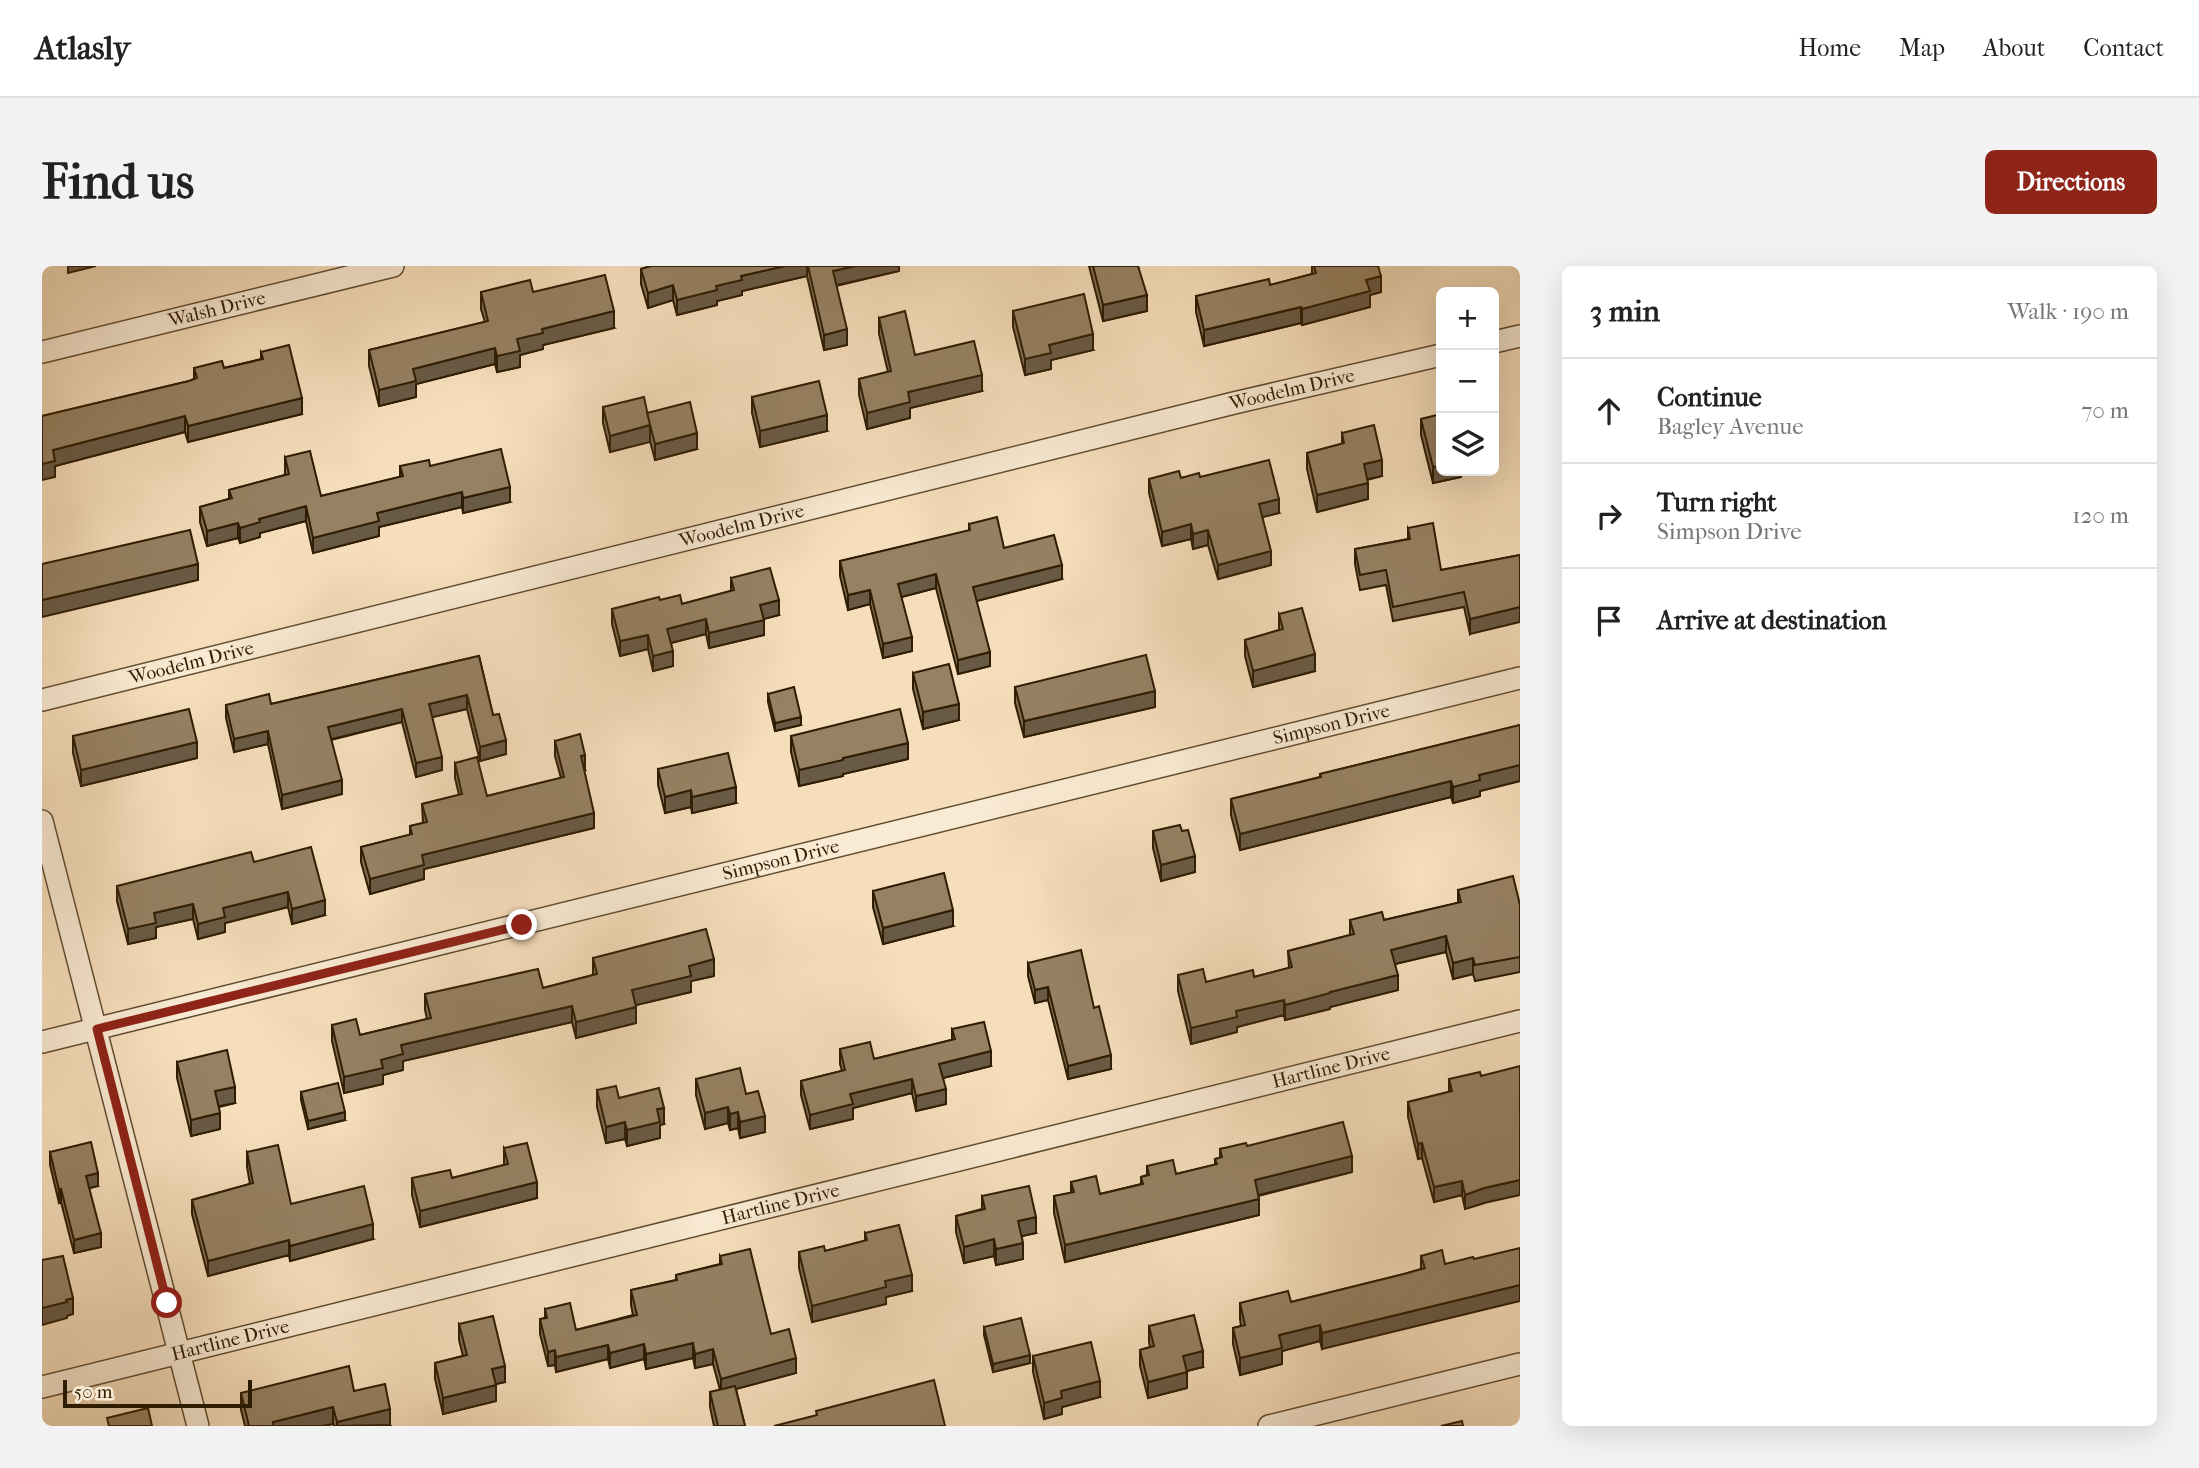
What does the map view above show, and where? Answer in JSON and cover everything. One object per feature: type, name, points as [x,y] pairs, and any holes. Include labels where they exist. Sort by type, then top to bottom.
[{"type":"street","name":"Walsh Drive","points":[[42,352],[393,266]]},
{"type":"street","points":[[1499,341],[1520,336]]},
{"type":"street","name":"Woodelm Drive","points":[[42,700],[1207,410],[1436,356]]},
{"type":"street","name":"Simpson Drive","points":[[42,1042],[1520,678]]},
{"type":"street","points":[[42,821],[198,1426]]},
{"type":"street","name":"Hartline Drive","points":[[42,1387],[1520,1021]]},
{"type":"street","points":[[1269,1426],[1520,1364]]},
{"type":"building","points":[[651,266],[785,266],[741,276],[742,280],[716,286],[717,290],[677,300],[673,285],[648,293],[641,269]]},
{"type":"building","points":[[808,266],[855,266],[833,271],[847,329],[824,335]]},
{"type":"building","points":[[1093,266],[1138,266],[1147,295],[1103,305]]},
{"type":"building","points":[[1314,266],[1378,266],[1381,276],[1366,280],[1370,291],[1204,330],[1196,296],[1269,279],[1270,285],[1316,273]]},
{"type":"building","points":[[605,275],[614,311],[542,329],[543,333],[517,339],[520,351],[497,356],[495,348],[413,369],[416,381],[379,390],[369,350],[488,321],[481,292],[530,280],[533,292]]},
{"type":"building","points":[[1084,294],[1093,334],[1049,345],[1051,353],[1025,359],[1013,311]]},
{"type":"building","points":[[905,311],[915,355],[974,341],[982,375],[908,392],[910,402],[867,413],[859,379],[891,371],[879,318]]},
{"type":"building","points":[[289,345],[302,398],[188,426],[185,416],[53,450],[55,461],[42,464],[42,416],[189,381],[197,378],[194,368],[222,361],[224,368],[263,359],[261,352]]},
{"type":"building","points":[[819,381],[827,415],[760,431],[752,397]]},
{"type":"building","points":[[644,397],[650,425],[610,436],[603,407]]},
{"type":"building","points":[[690,402],[697,433],[655,444],[647,413]]},
{"type":"building","points":[[1436,415],[1436,466],[1433,467],[1421,419]]},
{"type":"building","points":[[1374,425],[1382,460],[1364,464],[1368,483],[1317,495],[1307,453],[1344,443],[1342,433]]},
{"type":"building","points":[[501,449],[510,487],[463,498],[462,492],[377,513],[379,521],[313,538],[306,506],[259,519],[260,522],[240,528],[238,523],[207,531],[200,507],[232,498],[229,490],[289,474],[285,457],[310,451],[321,496],[403,476],[400,466],[429,460],[430,466]]},
{"type":"building","points":[[1269,460],[1279,499],[1259,504],[1271,551],[1218,565],[1208,530],[1193,534],[1191,524],[1162,532],[1149,479],[1179,471],[1181,478],[1199,473],[1200,477]]},
{"type":"building","points":[[997,517],[1004,548],[1054,535],[1062,565],[973,587],[990,652],[958,660],[936,574],[898,584],[912,637],[883,644],[870,590],[848,595],[840,561],[970,530],[969,524]]},
{"type":"building","points":[[1433,523],[1441,570],[1520,555],[1520,607],[1470,619],[1464,592],[1393,607],[1386,570],[1360,575],[1355,549],[1410,539],[1408,528]]},
{"type":"building","points":[[190,530],[198,564],[42,600],[42,564]]},
{"type":"building","points":[[770,568],[779,600],[760,605],[764,620],[709,633],[706,619],[667,629],[673,651],[653,656],[648,635],[620,641],[612,609],[659,597],[660,600],[680,595],[682,604],[734,590],[731,578]]},
{"type":"building","points":[[1302,608],[1315,654],[1253,671],[1245,640],[1283,629],[1279,614]]},
{"type":"building","points":[[1146,655],[1155,691],[1024,721],[1015,687]]},
{"type":"building","points":[[479,656],[493,715],[499,714],[506,740],[480,747],[467,695],[429,704],[442,757],[416,763],[402,709],[328,727],[342,780],[282,795],[268,731],[234,739],[226,705],[269,694],[271,704]]},
{"type":"building","points":[[949,664],[959,704],[923,712],[913,673]]},
{"type":"building","points":[[794,687],[801,717],[775,723],[768,694]]},
{"type":"building","points":[[189,709],[197,742],[81,770],[73,736]]},
{"type":"building","points":[[900,709],[908,743],[799,770],[791,736]]},
{"type":"building","points":[[1520,725],[1520,765],[1479,775],[1480,780],[1453,787],[1451,781],[1240,834],[1231,799],[1321,777],[1320,774]]},
{"type":"building","points":[[580,734],[585,755],[581,756],[594,813],[422,855],[424,865],[370,879],[361,847],[412,834],[410,826],[427,822],[422,804],[462,794],[455,763],[477,757],[487,796],[564,777],[555,741]]},
{"type":"building","points":[[728,753],[736,787],[692,797],[691,790],[665,797],[658,769]]},
{"type":"building","points":[[1180,825],[1182,831],[1188,830],[1195,856],[1161,865],[1153,831]]},
{"type":"building","points":[[311,847],[325,900],[292,909],[288,892],[223,908],[225,917],[198,924],[193,904],[154,913],[156,923],[128,929],[117,886],[251,852],[254,862]]},
{"type":"building","points":[[944,873],[953,910],[883,928],[873,891]]},
{"type":"building","points":[[1513,876],[1520,905],[1520,957],[1475,965],[1473,958],[1453,963],[1446,936],[1391,950],[1398,975],[1285,1005],[1284,1000],[1236,1011],[1237,1017],[1191,1028],[1178,975],[1203,969],[1206,982],[1253,970],[1254,977],[1292,967],[1288,951],[1354,934],[1350,920],[1382,912],[1384,920],[1461,902],[1458,890]]},
{"type":"building","points":[[706,929],[714,959],[689,966],[691,976],[632,990],[636,1007],[576,1022],[572,1006],[401,1045],[403,1054],[381,1060],[383,1068],[344,1077],[332,1025],[356,1019],[360,1035],[431,1018],[425,994],[538,969],[543,988],[597,974],[593,958]]},
{"type":"building","points":[[1081,950],[1094,1008],[1099,1006],[1111,1055],[1068,1066],[1048,987],[1035,990],[1028,963]]},
{"type":"building","points":[[984,1022],[991,1051],[939,1064],[946,1089],[916,1096],[912,1079],[850,1094],[853,1104],[810,1115],[801,1081],[845,1070],[840,1049],[870,1042],[874,1059],[955,1039],[952,1029]]},
{"type":"building","points":[[227,1050],[235,1087],[215,1091],[220,1113],[191,1120],[177,1062]]},
{"type":"building","points":[[1520,1066],[1520,1180],[1465,1195],[1462,1181],[1434,1187],[1422,1143],[1418,1144],[1408,1102],[1452,1091],[1449,1079],[1480,1072],[1481,1076]]},
{"type":"building","points":[[740,1068],[746,1094],[758,1091],[765,1116],[740,1122],[738,1112],[730,1114],[728,1107],[705,1113],[696,1079]]},
{"type":"building","points":[[338,1083],[345,1112],[308,1121],[301,1092]]},
{"type":"building","points":[[616,1086],[619,1098],[659,1088],[664,1108],[657,1109],[660,1122],[627,1130],[625,1122],[606,1127],[597,1090]]},
{"type":"building","points":[[1343,1122],[1352,1156],[1255,1180],[1259,1199],[1065,1245],[1054,1196],[1074,1192],[1071,1182],[1096,1176],[1100,1194],[1143,1184],[1141,1177],[1149,1175],[1147,1166],[1173,1160],[1176,1174],[1217,1164],[1215,1159],[1222,1157],[1220,1149],[1246,1143],[1247,1146]]},
{"type":"building","points":[[91,1142],[98,1173],[86,1176],[101,1233],[74,1240],[50,1152]]},
{"type":"building","points":[[527,1143],[537,1182],[420,1211],[412,1178],[450,1170],[452,1178],[508,1164],[504,1148]]},
{"type":"building","points":[[278,1145],[291,1204],[364,1186],[373,1224],[290,1246],[289,1240],[208,1261],[192,1200],[253,1183],[247,1152]]},
{"type":"building","points":[[1029,1186],[1036,1217],[1018,1221],[1023,1243],[996,1249],[994,1239],[964,1247],[956,1216],[985,1209],[982,1196]]},
{"type":"building","points":[[899,1225],[912,1275],[885,1281],[886,1287],[812,1306],[799,1252],[824,1246],[825,1251],[867,1240],[865,1233]]},
{"type":"building","points":[[1520,1248],[1520,1285],[1322,1333],[1320,1325],[1279,1335],[1282,1348],[1240,1358],[1233,1328],[1245,1325],[1240,1303],[1288,1291],[1291,1302],[1404,1274],[1425,1268],[1421,1256],[1442,1250],[1445,1264]]},
{"type":"building","points":[[750,1249],[771,1334],[789,1329],[796,1358],[721,1379],[713,1349],[695,1354],[693,1343],[646,1354],[644,1344],[610,1353],[608,1345],[556,1357],[555,1350],[548,1352],[540,1319],[547,1318],[545,1309],[570,1303],[576,1330],[637,1315],[631,1290],[677,1280],[676,1275],[722,1264],[720,1256]]},
{"type":"building","points":[[63,1256],[73,1298],[42,1308],[42,1260]]},
{"type":"building","points":[[1194,1315],[1203,1351],[1183,1356],[1187,1372],[1148,1382],[1140,1350],[1154,1346],[1149,1326]]},
{"type":"building","points":[[493,1316],[505,1366],[492,1369],[496,1385],[443,1398],[435,1363],[467,1355],[459,1324]]},
{"type":"building","points":[[1021,1318],[1030,1355],[993,1364],[984,1327]]},
{"type":"building","points":[[1091,1342],[1100,1381],[1061,1391],[1062,1398],[1044,1403],[1033,1356]]},
{"type":"building","points":[[349,1366],[354,1391],[385,1384],[390,1409],[337,1422],[333,1407],[273,1422],[273,1426],[249,1426],[241,1393]]},
{"type":"building","points":[[934,1380],[945,1426],[774,1426],[817,1415],[816,1411]]},
{"type":"building","points":[[735,1386],[745,1426],[718,1426],[710,1392]]},
{"type":"building","points":[[148,1408],[152,1426],[109,1426],[107,1418]]},
{"type":"building","points":[[1462,1421],[1463,1426],[1441,1426]]},
{"type":"route","points":[[167,1303],[97,1029],[522,925]]}]
